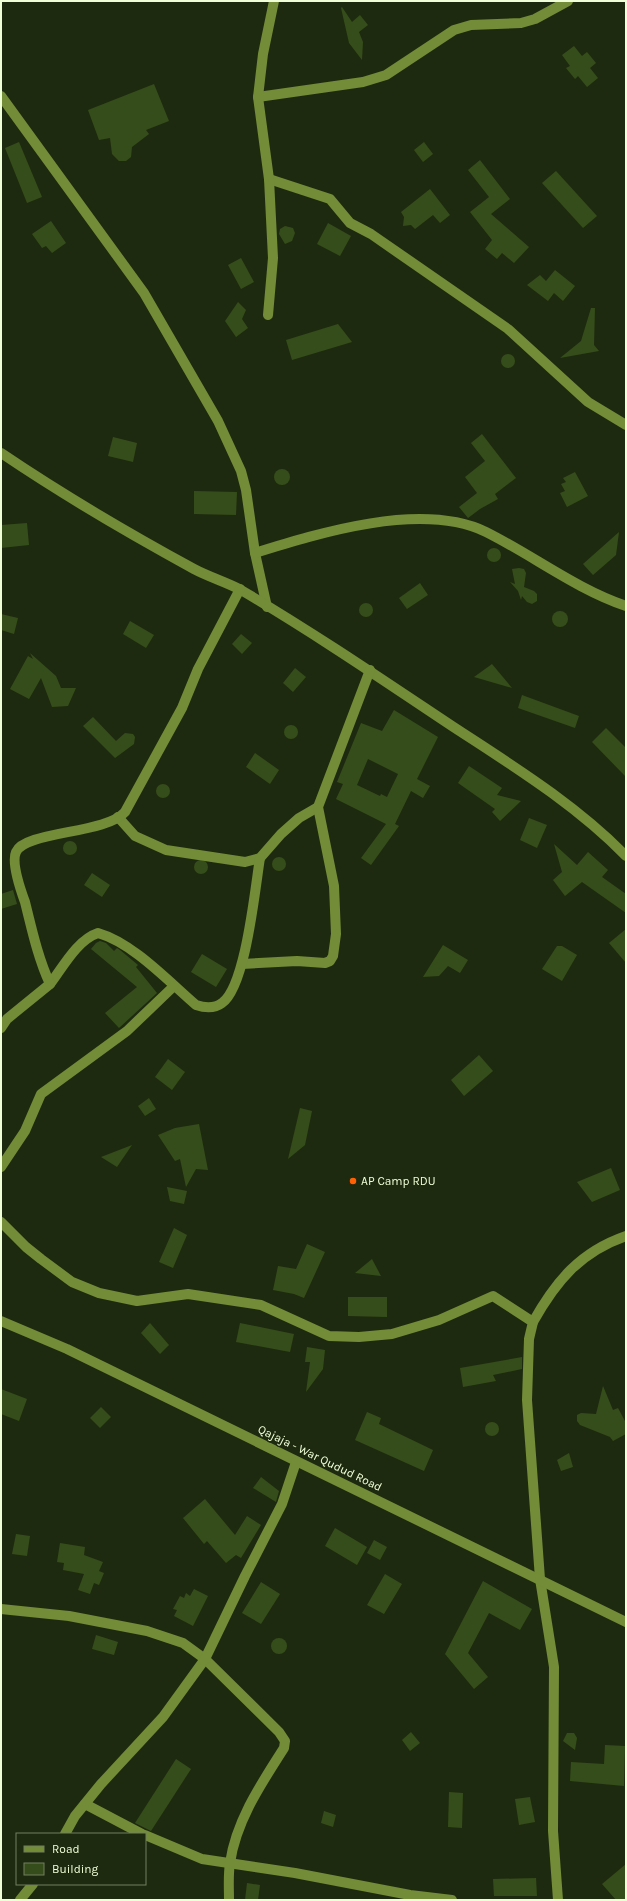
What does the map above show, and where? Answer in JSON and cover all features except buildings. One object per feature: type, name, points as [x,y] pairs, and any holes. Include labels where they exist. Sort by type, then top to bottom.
[{"type":"street","points":[[268,314],[273,258],[269,179],[258,97],[263,54],[274,1]]},
{"type":"street","points":[[258,97],[363,82],[386,75],[454,30],[470,25],[492,22],[508,24],[521,23],[535,19],[568,1]]},
{"type":"street","points":[[1,96],[144,293],[218,421],[241,471],[246,490],[255,553],[267,607]]},
{"type":"street","points":[[269,179],[330,199],[350,223],[371,234],[508,329],[588,402],[626,425]]},
{"type":"street","points":[[1,453],[34,476],[108,520],[195,570],[240,590],[370,670],[527,774],[594,826],[626,856]]},
{"type":"street","points":[[255,553],[318,534],[397,520],[449,522],[485,532],[601,598],[626,606]]},
{"type":"street","points":[[50,984],[42,966],[17,876],[16,853],[19,848],[32,841],[112,822],[118,817],[122,816],[129,806],[182,708],[198,669],[240,590]]},
{"type":"street","points":[[242,964],[297,962],[325,963],[330,961],[336,934],[334,886],[318,807],[370,670]]},
{"type":"street","points":[[1,1028],[7,1019],[50,984],[77,949],[98,933],[115,941],[148,962],[196,1004],[205,1008],[212,1008],[222,1004],[230,995],[242,964],[260,858],[281,834],[299,818],[318,807]]},
{"type":"street","points":[[118,817],[135,836],[166,850],[245,862],[260,858]]},
{"type":"street","points":[[1,1167],[25,1131],[41,1094],[127,1031],[174,986]]},
{"type":"street","points":[[1,1222],[26,1247],[72,1282],[99,1293],[137,1301],[188,1294],[260,1305],[329,1336],[359,1337],[392,1334],[439,1320],[493,1296],[533,1322]]},
{"type":"street","points":[[558,1900],[553,1831],[554,1667],[540,1579],[527,1400],[529,1339],[533,1322],[548,1296],[568,1272],[592,1252],[626,1236]]},
{"type":"street","name":"Qajaja - War Qudud Road","points":[[1,1321],[67,1349],[626,1622]]},
{"type":"street","points":[[66,1833],[75,1816],[101,1784],[163,1717],[205,1659],[282,1504],[296,1462]]},
{"type":"street","points":[[1,1609],[69,1616],[147,1631],[183,1642],[205,1659],[279,1732],[285,1741],[284,1748],[250,1804],[236,1834],[230,1864],[228,1900]]},
{"type":"street","points":[[85,1804],[140,1833]]},
{"type":"street","points":[[146,1835],[202,1859],[295,1873],[417,1898],[452,1900]]},
{"type":"street","points":[[20,1900],[32,1885]]},
{"type":"place","name":"AP Camp RDU","points":[[353,1181]]}]
